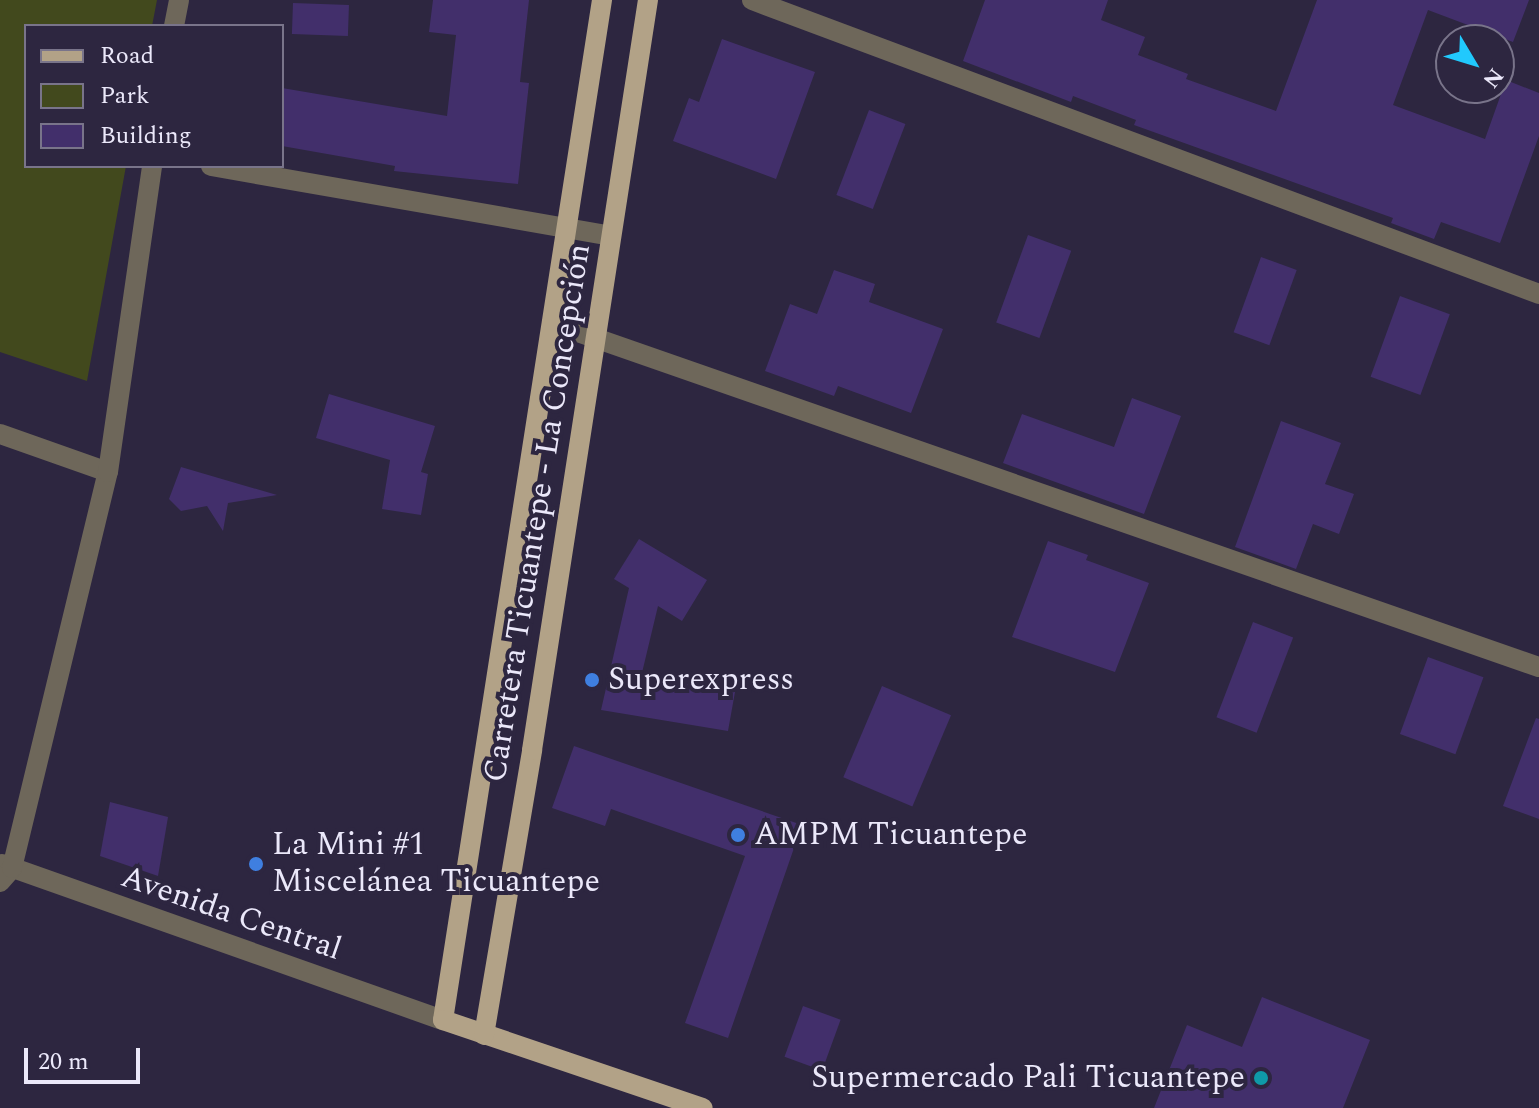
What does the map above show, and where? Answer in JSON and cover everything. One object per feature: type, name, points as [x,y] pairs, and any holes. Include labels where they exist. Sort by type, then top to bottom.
[{"type":"main road","name":"Carretera Ticuantepe - La Concepción","points":[[443,1020],[602,0]]},
{"type":"main road","name":"Carretera Ticuantepe - La Concepción","points":[[484,1035],[532,750],[648,0]]},
{"type":"main road","points":[[443,1020],[703,1108]]},
{"type":"street","points":[[174,24],[179,0]]},
{"type":"street","points":[[752,0],[1539,294]]},
{"type":"street","points":[[4,871],[108,472],[152,168]]},
{"type":"street","points":[[223,168],[611,236]]},
{"type":"street","points":[[552,323],[1539,667]]},
{"type":"street","points":[[0,434],[108,472]]},
{"type":"street","name":"Avenida Central","points":[[4,871],[443,1020]]},
{"type":"green space","points":[[0,0],[157,0],[152,24],[24,24],[24,168],[126,168],[87,381],[0,352]]},
{"type":"building","points":[[433,0],[529,0],[520,82],[529,83],[518,184],[394,171],[395,166],[284,146],[284,88],[447,116],[456,35],[429,32]]},
{"type":"building","points":[[985,0],[1108,0],[1101,20],[1145,37],[1138,55],[1188,74],[1186,79],[1276,111],[1317,0],[1529,0],[1515,37],[1515,24],[1465,24],[1428,10],[1393,105],[1485,139],[1497,104],[1515,104],[1515,84],[1539,93],[1539,136],[1500,243],[1441,222],[1434,239],[1391,223],[1393,218],[1134,125],[1136,120],[1073,96],[1071,102],[963,61]]},
{"type":"building","points":[[293,3],[349,5],[348,36],[292,34]]},
{"type":"building","points":[[722,39],[815,72],[776,179],[673,141],[689,98],[699,102]]},
{"type":"building","points":[[869,110],[905,124],[873,209],[836,195]]},
{"type":"building","points":[[1028,235],[1071,251],[1039,338],[996,322]]},
{"type":"building","points":[[1261,257],[1297,270],[1269,345],[1234,332]]},
{"type":"building","points":[[834,270],[875,284],[869,302],[943,329],[911,413],[838,386],[834,396],[765,371],[790,304],[817,314]]},
{"type":"building","points":[[1400,296],[1450,314],[1420,395],[1371,377]]},
{"type":"building","points":[[329,394],[435,426],[421,472],[428,474],[421,515],[382,509],[390,460],[316,438]]},
{"type":"building","points":[[1132,398],[1181,416],[1144,514],[1003,463],[1022,414],[1114,447]]},
{"type":"building","points":[[1281,421],[1341,443],[1325,484],[1354,494],[1339,534],[1313,524],[1296,569],[1235,547]]},
{"type":"building","points":[[181,467],[277,495],[228,503],[223,531],[207,506],[181,511],[169,499]]},
{"type":"building","points":[[639,539],[707,580],[682,621],[658,606],[641,677],[735,692],[728,731],[601,710],[629,588],[614,579]]},
{"type":"building","points":[[1048,541],[1088,555],[1086,560],[1149,583],[1115,672],[1012,637]]},
{"type":"building","points":[[1253,622],[1293,637],[1257,733],[1216,717]]},
{"type":"building","points":[[1428,657],[1483,677],[1455,754],[1400,734]]},
{"type":"building","points":[[882,686],[951,715],[912,806],[843,777]]},
{"type":"building","points":[[1536,718],[1539,719],[1539,819],[1503,806]]},
{"type":"building","points":[[574,746],[802,825],[728,1038],[685,1023],[745,856],[611,809],[605,826],[552,808]]},
{"type":"building","points":[[110,802],[168,817],[158,876],[100,856]]},
{"type":"building","name":"Supermercado Pali Ticuantepe","points":[[1262,997],[1370,1040],[1343,1108],[1154,1108],[1187,1025],[1242,1047]]},
{"type":"building","points":[[803,1006],[841,1020],[822,1070],[785,1057]]},
{"type":"place","name":"Superexpress","points":[[592,680]]},
{"type":"place","name":"AMPM Ticuantepe","points":[[738,835]]},
{"type":"place","name":"La Mini #1 Miscelánea Ticuantepe","points":[[256,864]]},
{"type":"place","name":"Supermercado Pali Ticuantepe","points":[[1261,1078]]}]
